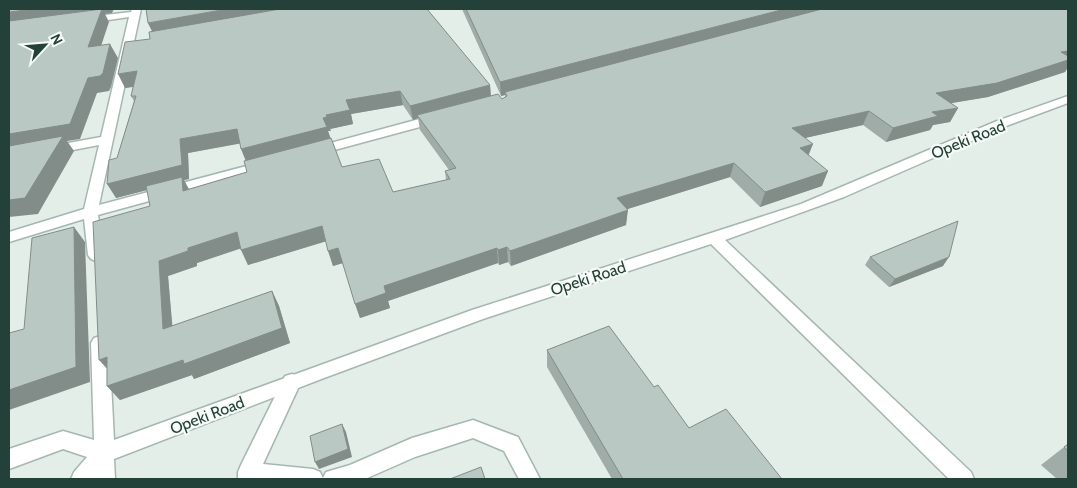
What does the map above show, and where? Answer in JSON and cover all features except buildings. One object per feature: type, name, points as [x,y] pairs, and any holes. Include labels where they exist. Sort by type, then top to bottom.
[{"type":"street","points":[[76,22],[134,11],[132,44],[90,212],[97,269]]},
{"type":"street","name":"Opeki Road","points":[[81,479],[105,453],[292,382],[531,296],[806,207],[880,177],[952,144],[1068,99]]},
{"type":"street","points":[[301,155],[455,113]]},
{"type":"street","points":[[38,152],[107,140]]},
{"type":"street","points":[[9,237],[90,212],[272,162]]},
{"type":"street","points":[[714,238],[964,479]]},
{"type":"street","points":[[99,327],[105,479]]},
{"type":"street","points":[[292,382],[248,476],[313,479]]},
{"type":"street","points":[[333,479],[351,475],[412,448],[473,428],[512,444],[530,479]]},
{"type":"street","points":[[9,459],[63,440],[105,453]]}]
